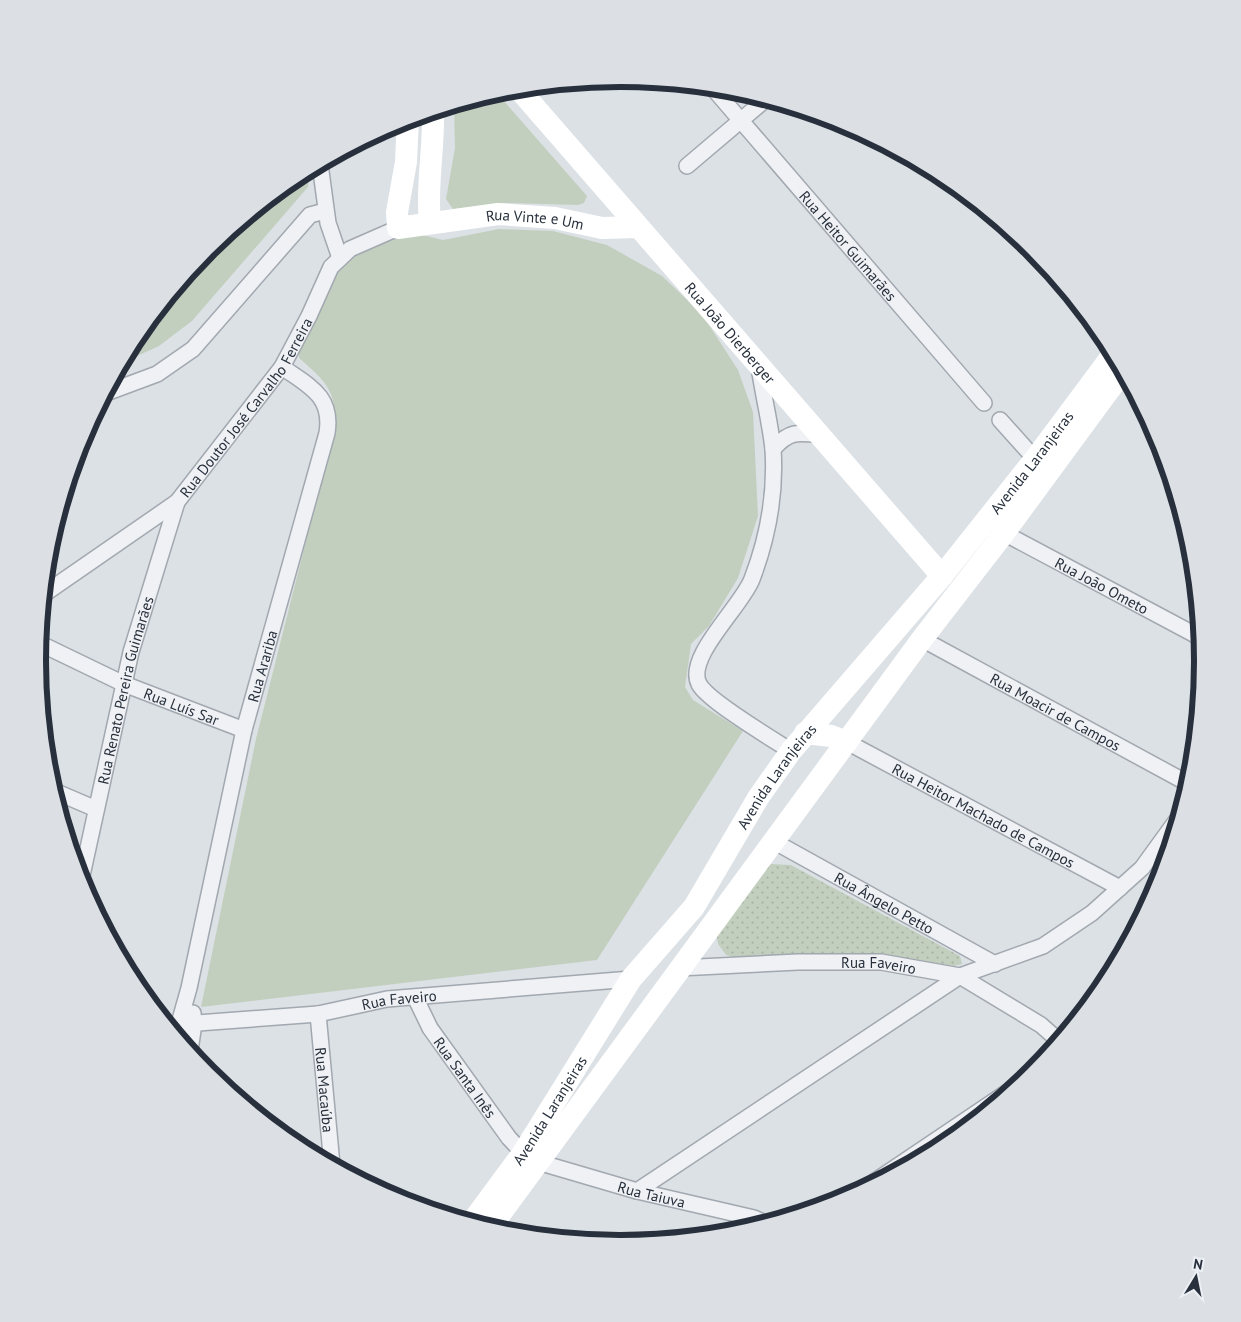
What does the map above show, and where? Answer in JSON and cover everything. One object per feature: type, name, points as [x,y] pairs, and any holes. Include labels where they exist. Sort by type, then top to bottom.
[{"type":"main road","name":"Rua João Dierberger","points":[[524,95],[942,576]]},
{"type":"main road","points":[[430,223],[428,203],[433,150],[432,118]]},
{"type":"main road","points":[[398,228],[397,212],[406,162],[408,128]]},
{"type":"main road","name":"Rua Vinte e Um","points":[[430,223],[498,214],[555,218],[602,228],[638,227]]},
{"type":"main road","name":"Rua Doutor José Carvalho Ferreira","points":[[398,228],[430,223]]},
{"type":"main road","name":"Avenida Laranjeiras","points":[[494,1221],[631,979],[694,907],[758,798],[791,751],[942,576],[1035,459],[1109,359]]},
{"type":"main road","name":"Avenida Laranjeiras","points":[[477,1217],[531,1158],[679,968],[775,842],[922,639],[1004,533],[1119,376]]},
{"type":"main road","points":[[805,733],[831,736],[847,742]]},
{"type":"main road","points":[[758,798],[752,820],[755,829],[761,837],[775,842]]},
{"type":"street","name":"Rua Heitor Guimarães","points":[[720,96],[984,403]]},
{"type":"street","points":[[687,166],[760,104]]},
{"type":"street","points":[[321,172],[325,211],[340,258]]},
{"type":"street","points":[[114,390],[157,374],[194,349],[310,215],[325,211]]},
{"type":"street","name":"Rua Doutor José Carvalho Ferreira","points":[[51,589],[177,502],[282,366],[309,316],[331,267],[350,249],[398,228]]},
{"type":"street","points":[[758,363],[772,448],[772,505],[763,545],[751,582],[734,611],[705,649],[697,665],[698,684],[712,698],[791,751]]},
{"type":"street","name":"Rua Arariba","points":[[176,1024],[189,988],[244,730],[328,422],[328,410],[320,394],[282,366]]},
{"type":"street","points":[[1000,420],[1035,459]]},
{"type":"street","points":[[772,448],[782,439],[796,432],[820,435]]},
{"type":"street","name":"Rua Renato Pereira Guimarães","points":[[84,864],[131,652],[177,502]]},
{"type":"street","name":"Rua João Ometo","points":[[1004,533],[1194,634]]},
{"type":"street","name":"Rua Moacir de Campos","points":[[922,639],[1182,780]]},
{"type":"street","name":"Rua Luís Sar","points":[[46,647],[124,684],[244,730]]},
{"type":"street","name":"Rua Heitor Machado de Campos","points":[[847,742],[1120,888]]},
{"type":"street","points":[[62,795],[96,809]]},
{"type":"street","points":[[637,1191],[960,976],[1043,946],[1092,913],[1142,868],[1168,833]]},
{"type":"street","name":"Rua Ângelo Petto","points":[[775,842],[995,964]]},
{"type":"street","name":"Rua Faveiro","points":[[679,968],[798,962],[881,962],[960,976],[1041,1025],[1054,1037]]},
{"type":"street","name":"Rua Faveiro","points":[[178,1027],[194,1023],[318,1014],[387,999],[631,979]]},
{"type":"street","name":"Rua Arariba","points":[[189,988],[194,1023],[191,1042]]},
{"type":"street","name":"Rua Santa Inês","points":[[415,997],[430,1028],[509,1138],[531,1158]]},
{"type":"street","name":"Rua Macaúba","points":[[318,1014],[331,1157]]},
{"type":"street","points":[[930,1144],[958,1125]]},
{"type":"street","name":"Rua Taiuva","points":[[531,1158],[637,1191],[756,1219]]},
{"type":"green space","points":[[502,99],[587,196],[584,203],[578,205],[506,203],[453,209],[446,199],[455,148],[454,111]]},
{"type":"green space","points":[[309,179],[308,187],[192,321],[159,346],[133,358],[165,311],[214,255],[271,205]]},
{"type":"green space","points":[[499,229],[553,231],[607,245],[662,276],[702,314],[738,370],[753,412],[758,516],[738,578],[709,626],[691,644],[685,687],[693,700],[743,731],[597,960],[201,1007],[256,739],[335,426],[334,403],[331,394],[322,380],[299,358],[299,345],[331,277],[346,258],[406,231],[443,240]]},
{"type":"green space","points":[[771,864],[791,865],[960,956],[962,964],[954,966],[881,954],[816,954],[738,958],[726,955],[718,944],[716,930],[759,873]]}]
